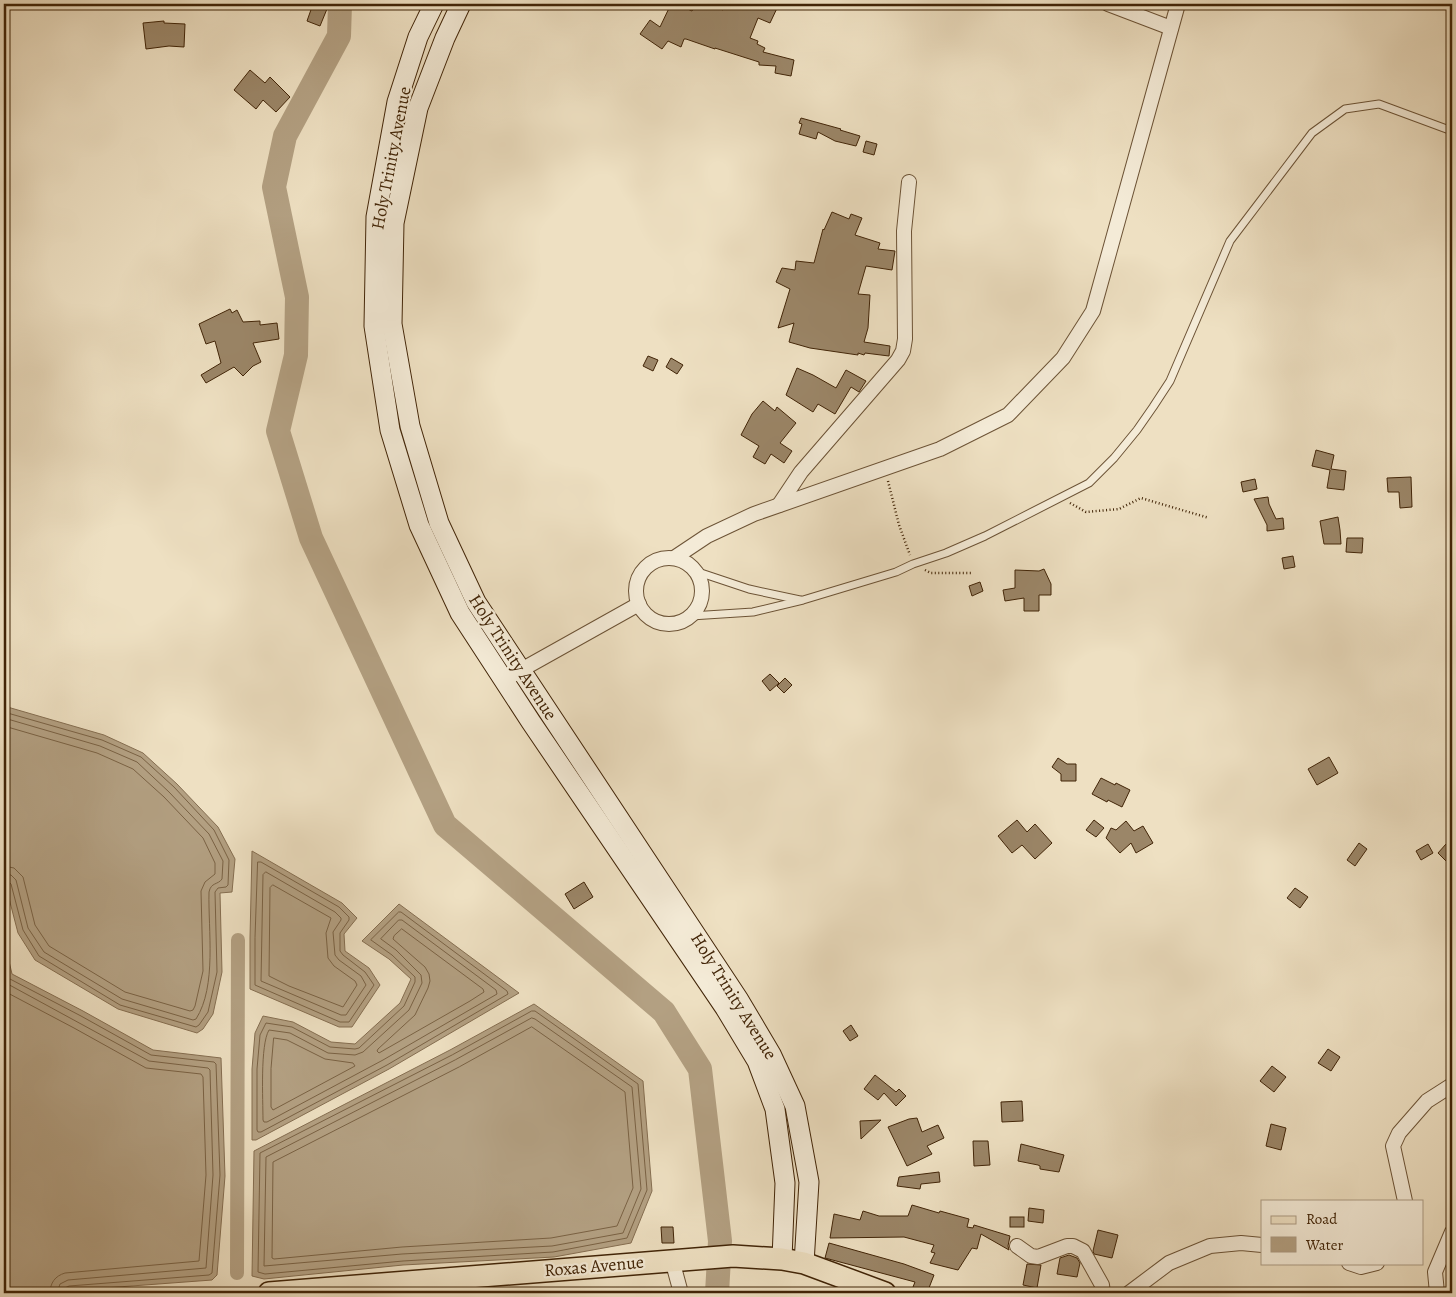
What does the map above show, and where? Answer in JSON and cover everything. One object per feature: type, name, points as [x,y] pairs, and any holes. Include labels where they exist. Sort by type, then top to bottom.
[{"type":"main road","name":"Holy Trinity Avenue","points":[[434,4],[418,37],[397,102],[376,217],[374,326],[390,430],[419,526],[460,613],[531,722],[725,1008],[757,1061],[775,1109],[785,1183],[782,1259]]},
{"type":"main road","name":"Holy Trinity Avenue","points":[[461,4],[445,38],[418,108],[394,223],[392,324],[410,426],[439,523],[476,602],[739,1000],[771,1054],[795,1106],[809,1182],[804,1263]]},
{"type":"main road","points":[[775,1109],[795,1106]]},
{"type":"main road","name":"Roxas Avenue","points":[[269,1293],[732,1256],[782,1259],[804,1263],[885,1293]]},
{"type":"street","points":[[1108,4],[1171,28]]},
{"type":"street","points":[[674,558],[707,536],[754,514],[940,449],[1008,415],[1063,358],[1093,311],[1178,4]]},
{"type":"street","points":[[779,505],[801,472],[904,351],[904,231],[909,182]]},
{"type":"street","points":[[674,558],[686,563],[696,571],[701,582],[702,595],[699,606],[691,616],[680,622],[668,624],[656,622],[646,614],[639,604],[636,592],[638,580],[646,567],[662,559],[674,558]]},
{"type":"street","points":[[505,680],[639,604]]},
{"type":"street","points":[[1405,1200],[1393,1146],[1399,1133],[1427,1101],[1452,1085]]},
{"type":"street","points":[[1437,1293],[1435,1272],[1452,1232]]},
{"type":"street","points":[[1129,1293],[1169,1263],[1210,1246],[1241,1243],[1261,1246]]},
{"type":"street","points":[[1017,1246],[1031,1256],[1038,1257],[1066,1246],[1073,1246],[1082,1251],[1102,1285],[1103,1293]]},
{"type":"street","points":[[678,1260],[681,1293]]},
{"type":"street","points":[[1352,1264],[1360,1267],[1373,1264]]},
{"type":"lane","points":[[691,616],[753,612],[803,600],[896,572],[985,536],[1089,483],[1114,458],[1153,407],[1170,380],[1230,241],[1312,133],[1345,109],[1379,104],[1452,131]]},
{"type":"lane","points":[[696,571],[749,589],[803,600]]},
{"type":"path","points":[[885,468],[899,526],[913,564],[930,573],[973,573]]},
{"type":"path","points":[[1060,498],[1086,512],[1119,509],[1141,498],[1209,518]]},
{"type":"water","points":[[4,706],[104,735],[143,753],[177,784],[218,827],[235,859],[232,892],[220,893],[222,972],[213,1014],[203,1029],[197,1033],[118,1009],[35,960],[18,933],[4,879]]},
{"type":"water","points":[[252,851],[342,903],[357,918],[344,934],[345,951],[369,968],[380,985],[352,1027],[339,1027],[250,989]]},
{"type":"water","points":[[399,904],[519,993],[389,1069],[256,1140],[252,1140],[252,1069],[255,1033],[263,1016],[293,1022],[331,1042],[355,1044],[400,1003],[411,979],[389,959],[362,941]]},
{"type":"water","points":[[4,940],[12,974],[153,1050],[221,1058],[225,1176],[217,1275],[212,1280],[37,1293],[4,1293]]},
{"type":"water","points":[[534,1004],[643,1081],[652,1191],[631,1243],[554,1257],[403,1265],[264,1279],[252,1276],[254,1151],[450,1050]]},
{"type":"building","points":[[313,4],[329,4],[320,26],[307,21]]},
{"type":"building","points":[[671,4],[677,4],[692,11],[696,4],[704,4],[712,8],[714,6],[723,10],[725,4],[779,4],[770,23],[758,18],[750,38],[758,41],[757,44],[765,48],[763,52],[794,60],[791,76],[775,73],[776,66],[759,65],[759,62],[686,39],[684,39],[681,47],[668,41],[662,49],[640,34],[650,20],[660,27]]},
{"type":"building","points":[[164,21],[164,23],[185,24],[184,47],[169,46],[146,49],[143,23]]},
{"type":"building","points":[[250,70],[265,83],[270,77],[290,97],[276,112],[263,100],[256,109],[234,90]]},
{"type":"building","points":[[801,118],[860,136],[856,146],[835,141],[818,132],[816,139],[799,134],[802,124],[799,123]]},
{"type":"building","points":[[866,141],[877,144],[874,155],[863,152]]},
{"type":"building","points":[[832,212],[849,219],[851,214],[862,218],[855,235],[880,243],[878,249],[895,251],[892,270],[866,266],[858,294],[870,295],[868,328],[864,342],[890,346],[889,356],[865,353],[864,355],[858,353],[858,355],[810,348],[789,342],[794,323],[778,328],[790,289],[776,282],[782,268],[795,270],[796,261],[814,263],[823,229]]},
{"type":"building","points":[[230,309],[232,313],[237,310],[243,322],[260,321],[260,325],[277,323],[279,339],[253,343],[261,362],[253,366],[243,376],[234,367],[206,383],[201,375],[221,363],[215,341],[206,344],[199,324]]},
{"type":"building","points":[[648,356],[658,360],[653,371],[643,366]]},
{"type":"building","points":[[671,358],[683,365],[677,374],[666,367]]},
{"type":"building","points":[[797,368],[836,388],[846,370],[866,381],[859,392],[851,387],[835,414],[818,404],[813,412],[786,395]]},
{"type":"building","points":[[763,401],[775,411],[777,407],[796,423],[780,443],[792,451],[784,463],[771,454],[765,464],[753,457],[759,446],[741,435],[752,414]]},
{"type":"building","points":[[1316,450],[1334,455],[1331,469],[1346,471],[1344,490],[1327,488],[1330,470],[1312,466]]},
{"type":"building","points":[[1411,477],[1412,507],[1400,508],[1399,492],[1388,492],[1387,478]]},
{"type":"building","points":[[1255,479],[1257,489],[1243,492],[1241,482]]},
{"type":"building","points":[[1268,497],[1276,519],[1283,518],[1284,529],[1267,531],[1267,525],[1254,499]]},
{"type":"building","points":[[1338,517],[1341,544],[1324,544],[1320,521]]},
{"type":"building","points":[[1347,538],[1363,538],[1362,553],[1346,552]]},
{"type":"building","points":[[1293,556],[1295,567],[1284,569],[1282,558]]},
{"type":"building","points":[[1044,569],[1051,584],[1051,595],[1039,595],[1039,611],[1024,611],[1024,598],[1005,601],[1003,590],[1015,588],[1015,570],[1039,571]]},
{"type":"building","points":[[980,582],[983,591],[972,596],[969,586]]},
{"type":"building","points":[[770,674],[779,683],[770,691],[762,681]]},
{"type":"building","points":[[785,678],[792,685],[784,693],[777,686]]},
{"type":"building","points":[[1329,757],[1338,773],[1317,785],[1308,769]]},
{"type":"building","points":[[1058,758],[1067,764],[1076,764],[1076,781],[1061,781],[1061,774],[1052,767]]},
{"type":"building","points":[[1101,778],[1130,790],[1122,807],[1092,794]]},
{"type":"building","points":[[1017,820],[1027,832],[1035,824],[1052,843],[1035,859],[1022,845],[1012,853],[998,836]]},
{"type":"building","points":[[1094,820],[1104,828],[1096,837],[1086,830]]},
{"type":"building","points":[[1126,821],[1134,831],[1143,826],[1153,843],[1136,853],[1131,843],[1120,853],[1106,838],[1111,828],[1116,830]]},
{"type":"building","points":[[1359,843],[1367,849],[1355,866],[1347,860]]},
{"type":"building","points":[[1428,844],[1433,853],[1421,860],[1416,851]]},
{"type":"building","points":[[1446,844],[1452,849],[1452,867],[1438,853]]},
{"type":"building","points":[[584,882],[593,897],[574,909],[565,894]]},
{"type":"building","points":[[1295,888],[1308,897],[1300,908],[1287,898]]},
{"type":"building","points":[[851,1025],[858,1036],[850,1041],[843,1031]]},
{"type":"building","points":[[1328,1049],[1340,1057],[1331,1071],[1318,1063]]},
{"type":"building","points":[[1272,1066],[1286,1077],[1274,1092],[1260,1081]]},
{"type":"building","points":[[875,1075],[896,1092],[899,1089],[906,1096],[896,1106],[884,1093],[878,1100],[864,1089]]},
{"type":"building","points":[[1022,1101],[1023,1121],[1002,1122],[1001,1102]]},
{"type":"building","points":[[917,1118],[922,1132],[938,1125],[944,1138],[927,1146],[932,1154],[907,1166],[888,1127]]},
{"type":"building","points":[[881,1120],[861,1139],[860,1121]]},
{"type":"building","points":[[1271,1124],[1286,1128],[1281,1150],[1266,1146]]},
{"type":"building","points":[[973,1141],[988,1141],[990,1165],[974,1166]]},
{"type":"building","points":[[1021,1144],[1064,1155],[1059,1172],[1040,1169],[1038,1165],[1018,1161]]},
{"type":"building","points":[[939,1172],[940,1182],[921,1184],[920,1189],[897,1186],[899,1177]]},
{"type":"building","points":[[912,1205],[969,1219],[967,1227],[973,1228],[974,1225],[1010,1236],[1009,1250],[981,1234],[977,1249],[972,1248],[958,1270],[930,1263],[935,1253],[931,1252],[934,1245],[904,1237],[830,1238],[834,1214],[860,1220],[863,1211],[879,1216],[908,1216]]},
{"type":"building","points":[[1029,1208],[1044,1210],[1043,1223],[1028,1221]]},
{"type":"building","points":[[1010,1217],[1024,1217],[1024,1227],[1010,1227]]},
{"type":"building","points":[[661,1227],[673,1227],[674,1243],[662,1243]]},
{"type":"building","points":[[1098,1230],[1118,1235],[1112,1258],[1094,1254]]},
{"type":"building","points":[[829,1243],[904,1264],[934,1275],[927,1293],[913,1287],[915,1282],[825,1258]]},
{"type":"building","points":[[1069,1255],[1077,1258],[1080,1263],[1077,1277],[1057,1274],[1060,1258]]},
{"type":"building","points":[[1027,1264],[1041,1265],[1037,1288],[1023,1285]]},
{"type":"waterway","points":[[340,4],[339,36],[285,136],[274,187],[297,297],[296,355],[278,431],[311,538],[445,825],[664,1012],[700,1069],[720,1241],[717,1293]]},
{"type":"waterway","points":[[237,1273],[238,940]]}]
